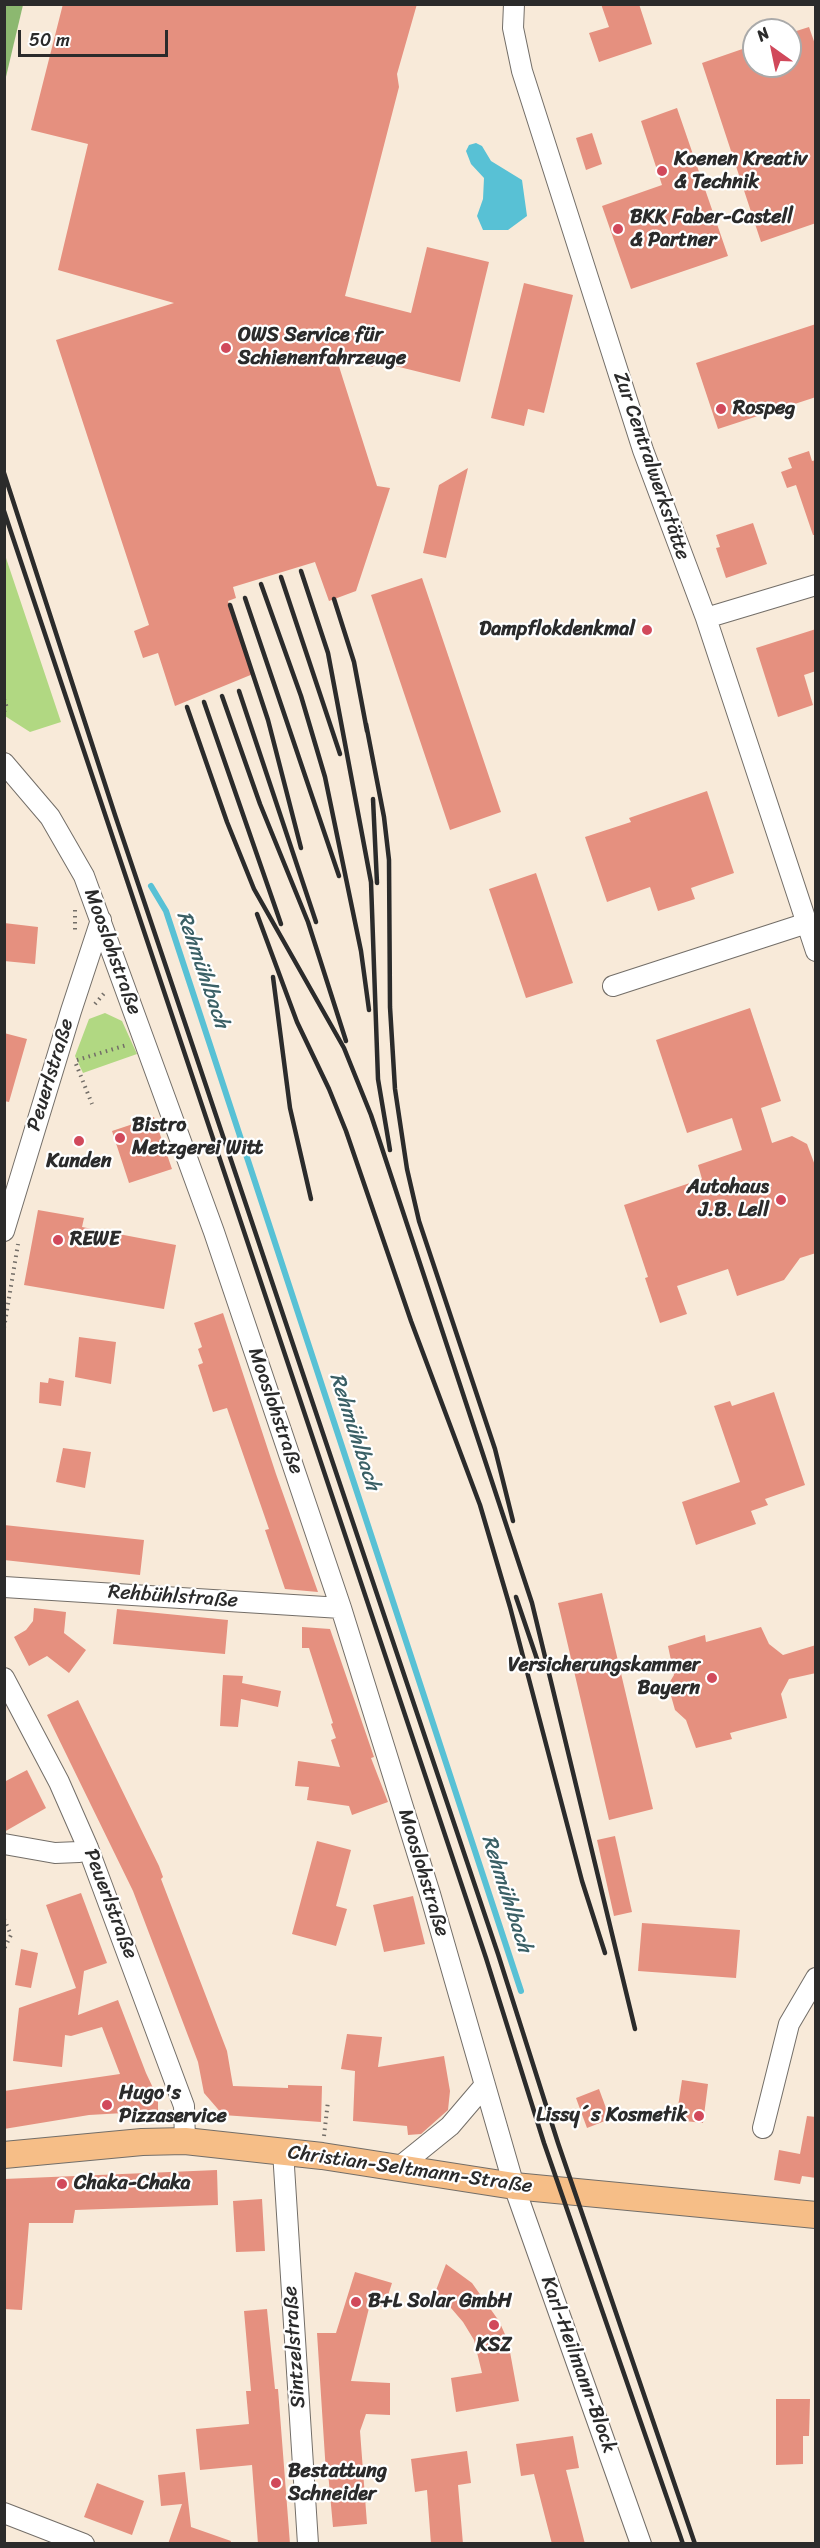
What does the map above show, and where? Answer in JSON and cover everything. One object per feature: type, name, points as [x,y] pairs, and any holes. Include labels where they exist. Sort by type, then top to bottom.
[{"type":"main road","name":"Christian-Seltmann-Straße","points":[[4,2156],[150,2141],[184,2141],[283,2151],[514,2186],[816,2215]]},
{"type":"street","name":"Zur Centralwerkstätte","points":[[514,4],[513,28],[526,83],[643,450],[706,618],[816,951]]},
{"type":"street","points":[[706,618],[816,585]]},
{"type":"street","name":"Mooslohstraße","points":[[4,763],[51,817],[84,876],[214,1232],[341,1608],[430,1894],[514,2186]]},
{"type":"street","name":"Peuerlstraße","points":[[4,1231],[65,1061],[101,920]]},
{"type":"street","points":[[613,986],[807,923]]},
{"type":"street","name":"Rehbühlstraße","points":[[4,1587],[341,1608]]},
{"type":"street","name":"Peuerlstraße","points":[[4,1678],[59,1782],[88,1848],[184,2106],[184,2141]]},
{"type":"street","points":[[4,1844],[55,1853],[79,1852],[88,1848]]},
{"type":"street","points":[[763,2128],[789,2024],[816,1978]]},
{"type":"street","points":[[398,2168],[450,2126],[484,2085]]},
{"type":"street","name":"Sintzelstraße","points":[[283,2151],[308,2544]]},
{"type":"street","name":"Karl-Heilmann-Block","points":[[514,2186],[641,2544]]},
{"type":"street","points":[[4,2513],[84,2544]]},
{"type":"path","points":[[4,699],[7,708],[4,711]]},
{"type":"path","points":[[72,900],[75,911],[74,938]]},
{"type":"path","points":[[92,1104],[65,1061],[144,1039]]},
{"type":"path","points":[[4,1919],[11,1935],[4,1949]]},
{"type":"path","points":[[326,2121],[328,2101]]},
{"type":"green space","points":[[4,5],[23,5],[5,81]]},
{"type":"green space","points":[[4,552],[61,722],[30,732],[5,716]]},
{"type":"green space","points":[[105,1013],[122,1021],[137,1054],[83,1073],[75,1056],[89,1019]]},
{"type":"water","points":[[476,143],[482,146],[491,161],[522,180],[527,216],[508,230],[483,230],[477,216],[483,199],[484,178],[471,164],[466,151],[469,145]]},
{"type":"building","name":"OWS Service für Schienenfahrzeuge","points":[[63,4],[417,4],[397,74],[399,87],[345,296],[411,313],[427,247],[489,262],[460,382],[379,362],[372,367],[336,357],[377,486],[390,488],[356,591],[329,601],[315,562],[233,587],[236,598],[228,601],[253,674],[175,706],[158,653],[143,658],[134,631],[149,625],[56,340],[174,303],[58,270],[88,144],[31,130]]},
{"type":"building","points":[[601,4],[639,4],[652,44],[599,62],[589,33],[609,27]]},
{"type":"building","points":[[809,27],[816,47],[816,223],[761,242],[702,63],[742,49],[742,78],[802,78],[802,29]]},
{"type":"building","points":[[677,108],[728,256],[631,289],[602,206],[662,185],[641,121]]},
{"type":"building","points":[[592,133],[602,164],[586,170],[576,138]]},
{"type":"building","points":[[524,283],[573,295],[544,413],[528,409],[524,426],[491,418]]},
{"type":"building","points":[[816,324],[816,397],[718,429],[696,363]]},
{"type":"building","points":[[809,451],[812,461],[816,460],[816,535],[813,535],[796,485],[787,488],[781,472],[792,468],[788,458]]},
{"type":"building","points":[[468,468],[446,558],[423,553],[439,485]]},
{"type":"building","points":[[753,523],[767,564],[726,578],[716,548],[720,547],[716,535]]},
{"type":"building","points":[[422,578],[501,812],[450,830],[371,595]]},
{"type":"building","points":[[816,629],[816,671],[804,675],[813,705],[778,717],[756,648]]},
{"type":"building","points":[[707,791],[734,873],[691,888],[695,899],[658,911],[650,887],[607,902],[585,837],[631,822],[629,818]]},
{"type":"building","points":[[536,873],[573,983],[526,998],[489,889]]},
{"type":"building","points":[[4,923],[38,927],[35,964],[4,961]]},
{"type":"building","points":[[750,1008],[781,1101],[761,1108],[772,1143],[792,1136],[807,1144],[816,1168],[816,1253],[800,1258],[784,1280],[737,1296],[728,1269],[677,1286],[687,1314],[660,1323],[645,1278],[648,1277],[624,1205],[702,1179],[698,1165],[742,1150],[732,1118],[687,1133],[656,1040]]},
{"type":"building","points":[[4,1033],[27,1039],[9,1102],[4,1101]]},
{"type":"building","points":[[154,1117],[172,1169],[129,1183],[112,1131]]},
{"type":"building","points":[[38,1210],[84,1218],[82,1227],[176,1245],[164,1309],[24,1285]]},
{"type":"building","points":[[223,1313],[318,1592],[285,1589],[265,1530],[269,1529],[227,1408],[213,1412],[198,1365],[203,1363],[198,1349],[202,1347],[194,1323]]},
{"type":"building","points":[[79,1337],[116,1342],[111,1384],[75,1377]]},
{"type":"building","points":[[49,1378],[64,1381],[61,1406],[39,1403],[40,1382],[48,1383]]},
{"type":"building","points":[[774,1392],[805,1485],[765,1499],[768,1505],[751,1511],[756,1524],[696,1545],[682,1502],[740,1482],[714,1406],[730,1401],[732,1406]]},
{"type":"building","points":[[63,1448],[91,1452],[85,1488],[56,1482]]},
{"type":"building","points":[[4,1525],[144,1540],[140,1575],[4,1560]]},
{"type":"building","points":[[602,1593],[653,1809],[609,1820],[558,1603]]},
{"type":"building","points":[[34,1608],[66,1612],[64,1633],[86,1650],[69,1673],[47,1656],[29,1666],[14,1637],[26,1630],[33,1621]]},
{"type":"building","points":[[117,1609],[228,1620],[225,1654],[113,1644]]},
{"type":"building","points":[[302,1627],[330,1629],[374,1757],[371,1758],[388,1802],[352,1815],[349,1806],[307,1800],[309,1787],[295,1786],[298,1761],[340,1767],[331,1740],[336,1738],[331,1724],[333,1723],[309,1648],[302,1648]]},
{"type":"building","points":[[761,1627],[769,1644],[783,1655],[816,1645],[816,1673],[789,1679],[781,1694],[787,1718],[730,1733],[732,1739],[696,1748],[686,1720],[675,1710],[668,1685],[674,1675],[668,1646],[705,1635],[706,1642]]},
{"type":"building","points":[[223,1675],[243,1676],[242,1683],[281,1691],[278,1707],[241,1699],[238,1727],[220,1726]]},
{"type":"building","points":[[78,1700],[159,1866],[163,1877],[161,1879],[227,2051],[233,2086],[288,2088],[288,2085],[322,2086],[321,2122],[223,2115],[204,2093],[198,2062],[133,1891],[47,1715]]},
{"type":"building","points":[[27,1770],[46,1808],[4,1832],[4,1782]]},
{"type":"building","points":[[615,1836],[632,1912],[614,1916],[597,1840]]},
{"type":"building","points":[[317,1841],[351,1850],[336,1906],[347,1909],[336,1946],[292,1934]]},
{"type":"building","points":[[81,1893],[107,1963],[84,1971],[78,2015],[118,2000],[146,2073],[154,2090],[158,2092],[158,2111],[89,2115],[4,2129],[4,2091],[120,2074],[102,2027],[71,2036],[65,2035],[62,2067],[13,2061],[19,2008],[76,1988],[46,1905]]},
{"type":"building","points":[[413,1896],[425,1944],[384,1952],[373,1905]]},
{"type":"building","points":[[642,1923],[740,1930],[736,1978],[638,1971]]},
{"type":"building","points":[[21,1949],[38,1953],[31,1988],[15,1985]]},
{"type":"building","points":[[347,2034],[382,2037],[378,2067],[444,2056],[450,2091],[448,2110],[421,2134],[408,2135],[407,2126],[353,2121],[355,2071],[341,2069]]},
{"type":"building","points":[[682,2080],[708,2084],[703,2123],[676,2120]]},
{"type":"building","points":[[599,2089],[610,2119],[587,2128],[576,2098]]},
{"type":"building","points":[[807,2116],[816,2117],[816,2178],[802,2176],[800,2184],[774,2180],[779,2150],[800,2154]]},
{"type":"building","points":[[217,2170],[218,2205],[75,2210],[73,2223],[29,2223],[22,2310],[4,2309],[4,2179]]},
{"type":"building","points":[[262,2199],[265,2251],[236,2252],[233,2201]]},
{"type":"building","points":[[446,2264],[472,2283],[499,2321],[508,2341],[519,2401],[456,2412],[451,2378],[482,2373],[474,2340],[463,2322],[435,2293]]},
{"type":"building","points":[[355,2272],[392,2283],[384,2308],[370,2304],[351,2381],[390,2383],[390,2415],[366,2414],[360,2431],[367,2524],[333,2527],[328,2472],[326,2473],[317,2333],[336,2333]]},
{"type":"building","points":[[267,2309],[275,2389],[278,2389],[290,2544],[258,2544],[252,2465],[200,2470],[196,2429],[249,2424],[246,2391],[251,2391],[244,2311]]},
{"type":"building","points":[[776,2399],[810,2399],[809,2436],[803,2436],[803,2464],[776,2465]]},
{"type":"building","points":[[573,2436],[579,2468],[566,2470],[585,2544],[552,2544],[534,2474],[521,2476],[516,2444]]},
{"type":"building","points":[[467,2451],[471,2483],[458,2485],[463,2544],[431,2544],[427,2490],[415,2492],[411,2459]]},
{"type":"building","points":[[185,2472],[191,2527],[231,2541],[230,2544],[168,2544],[182,2504],[161,2506],[158,2475]]},
{"type":"building","points":[[97,2483],[144,2501],[132,2535],[84,2517]]},
{"type":"waterway","name":"Rehmühlbach","points":[[151,886],[166,911],[521,1991]]},
{"type":"railway","points":[[4,473],[115,815],[498,1954],[558,2143],[695,2544]]},
{"type":"railway","points":[[4,511],[486,1958],[544,2143],[683,2544]]},
{"type":"railway","points":[[301,571],[328,653],[371,882],[378,1079],[390,1150]]},
{"type":"railway","points":[[281,577],[340,754]]},
{"type":"railway","points":[[261,584],[301,696],[325,777],[361,951],[369,1010]]},
{"type":"railway","points":[[245,598],[339,876]]},
{"type":"railway","points":[[334,599],[354,662],[367,731]]},
{"type":"railway","points":[[230,605],[268,720],[301,848]]},
{"type":"railway","points":[[239,691],[316,922]]},
{"type":"railway","points":[[222,696],[260,804],[308,922],[346,1041]]},
{"type":"railway","points":[[204,702],[281,924]]},
{"type":"railway","points":[[187,707],[227,822],[254,889],[344,1048],[371,1115],[532,1603],[635,2029]]},
{"type":"railway","points":[[366,724],[384,817],[389,860],[390,1007],[395,1089],[407,1169],[419,1221],[495,1449],[513,1521]]},
{"type":"railway","points":[[373,799],[377,883]]},
{"type":"railway","points":[[257,914],[297,1022],[346,1131],[411,1321],[480,1505],[510,1607],[582,1881],[605,1953]]},
{"type":"railway","points":[[273,977],[290,1108],[311,1199]]},
{"type":"railway","points":[[516,1597],[540,1668]]},
{"type":"place","name":"Koenen Kreativ & Technik","points":[[662,171]]},
{"type":"place","name":"BKK Faber-Castell & Partner","points":[[618,229]]},
{"type":"place","name":"OWS Service für Schienenfahrzeuge","points":[[226,348]]},
{"type":"place","name":"Rospeg","points":[[721,409]]},
{"type":"place","name":"Dampflokdenkmal","points":[[647,630]]},
{"type":"place","name":"Bistro Metzgerei Witt","points":[[120,1138]]},
{"type":"place","name":"Kunden","points":[[79,1141]]},
{"type":"place","name":"Autohaus J.B. Lell","points":[[781,1200]]},
{"type":"place","name":"REWE","points":[[58,1240]]},
{"type":"place","name":"Versicherungskammer Bayern","points":[[712,1678]]},
{"type":"place","name":"Hugo's Pizzaservice","points":[[107,2105]]},
{"type":"place","name":"Lissy´s Kosmetik","points":[[699,2116]]},
{"type":"place","name":"Chaka-Chaka","points":[[62,2184]]},
{"type":"place","name":"B+L Solar GmbH","points":[[356,2302]]},
{"type":"place","name":"KSZ","points":[[494,2325]]},
{"type":"place","name":"Bestattung Schneider","points":[[276,2483]]}]
